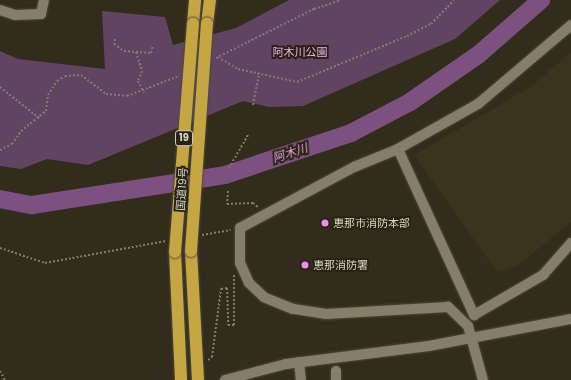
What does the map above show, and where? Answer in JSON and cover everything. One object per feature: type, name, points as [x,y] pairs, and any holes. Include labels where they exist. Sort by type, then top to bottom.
[{"type":"highway","name":"国道19号","points":[[181,380],[173,246],[195,0]]},
{"type":"highway","name":"国道19号","points":[[198,380],[191,251],[210,0]]},
{"type":"street","points":[[0,10],[15,15],[41,14],[44,0]]},
{"type":"street","points":[[483,380],[471,339],[461,316],[442,306],[326,314],[272,301],[256,290],[244,273],[240,263],[236,231],[354,167],[398,149],[478,104],[571,25]]},
{"type":"street","points":[[398,149],[474,315],[543,275],[571,243]]},
{"type":"street","points":[[225,380],[300,362],[471,339],[571,319]]},
{"type":"street","points":[[300,362],[301,380]]},
{"type":"path","points":[[218,57],[238,69],[298,82],[315,76],[431,24],[454,0]]},
{"type":"path","points":[[115,39],[118,48],[136,52],[151,53],[153,45]]},
{"type":"path","points":[[136,52],[142,71],[138,81],[144,92]]},
{"type":"path","points":[[253,105],[259,74]]},
{"type":"path","points":[[0,88],[39,118],[21,131],[12,144],[0,150]]},
{"type":"path","points":[[229,168],[248,135]]},
{"type":"path","points":[[228,191],[227,204],[253,203],[268,215]]},
{"type":"path","points":[[195,236],[236,231]]},
{"type":"path","points":[[0,248],[45,263],[173,246]]},
{"type":"path","points":[[205,361],[212,357],[221,289],[227,288],[228,325],[234,325],[234,272]]},
{"type":"path","points":[[0,371],[5,380]]},
{"type":"shaded area","points":[[571,52],[571,222],[517,266],[497,272],[414,155],[532,86]]},
{"type":"green space","name":"阿木川公園","points":[[289,0],[500,0],[455,39],[303,106],[269,107],[243,101],[88,165],[47,159],[21,169],[0,166],[0,51],[18,59],[105,69],[102,11],[165,17],[173,45],[236,28]]},
{"type":"waterway","name":"阿木川","points":[[0,199],[32,205],[225,175],[351,133],[410,102],[478,55],[541,0]]},
{"type":"place","name":"恵那市消防本部","points":[[325,223]]},
{"type":"place","name":"恵那消防署","points":[[305,265]]}]
